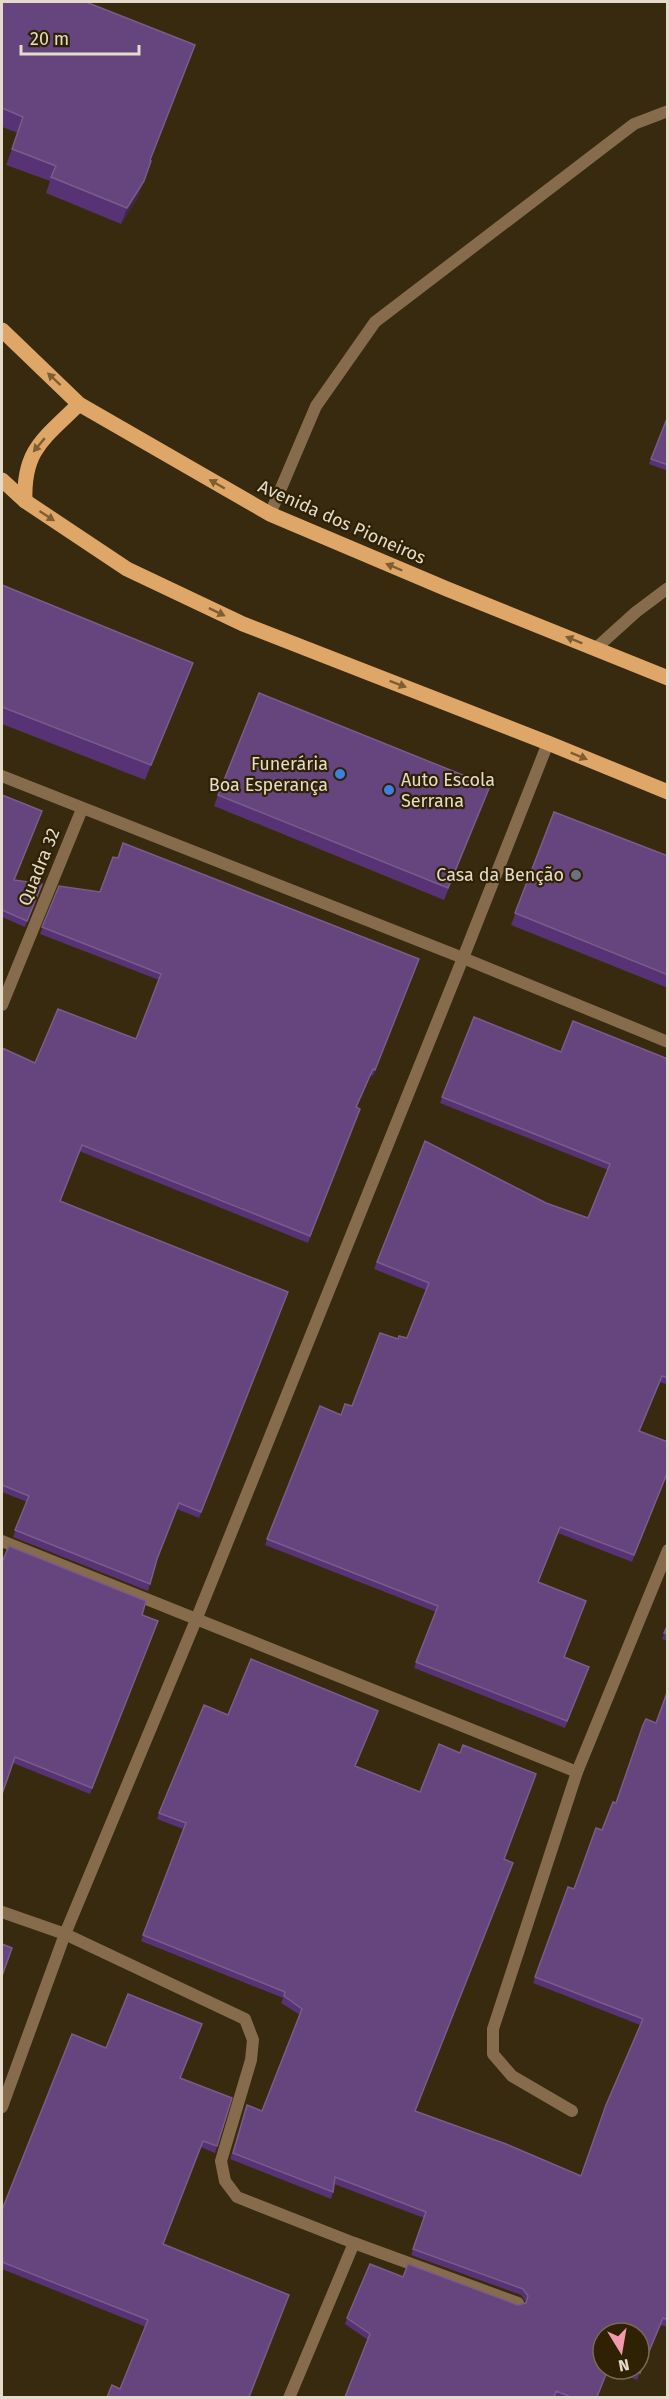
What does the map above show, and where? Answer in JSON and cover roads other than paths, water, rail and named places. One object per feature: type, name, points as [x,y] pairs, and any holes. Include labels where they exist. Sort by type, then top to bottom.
[{"type":"main road","name":"Avenida dos Pioneiros","points":[[2,330],[80,404],[270,514],[447,589],[668,678]]},
{"type":"main road","points":[[25,501],[26,468],[34,449],[80,404]]},
{"type":"main road","points":[[2,480],[25,501],[127,569],[243,624],[668,792]]},
{"type":"street","points":[[270,514],[316,406],[375,322],[634,124],[668,111]]},
{"type":"street","points":[[595,649],[636,612],[668,588]]},
{"type":"street","points":[[2,2107],[65,1935],[195,1620],[548,743]]},
{"type":"street","points":[[2,776],[463,958],[668,1042]]},
{"type":"street","name":"Quadra 32","points":[[2,1005],[82,809]]},
{"type":"street","points":[[2,1541],[577,1772]]},
{"type":"street","points":[[572,2111],[512,2076],[493,2054],[493,2029],[577,1772],[668,1550]]},
{"type":"street","points":[[2,1912],[65,1935],[245,2019],[253,2040],[251,2060],[221,2161],[225,2181],[237,2197],[518,2303]]},
{"type":"street","points":[[289,2397],[354,2243]]},
{"type":"place","name":"Funerária Boa Esperança","points":[[340,774]]},
{"type":"place","name":"Auto Escola Serrana","points":[[389,790]]},
{"type":"place","name":"Casa da Benção","points":[[576,875]]}]
